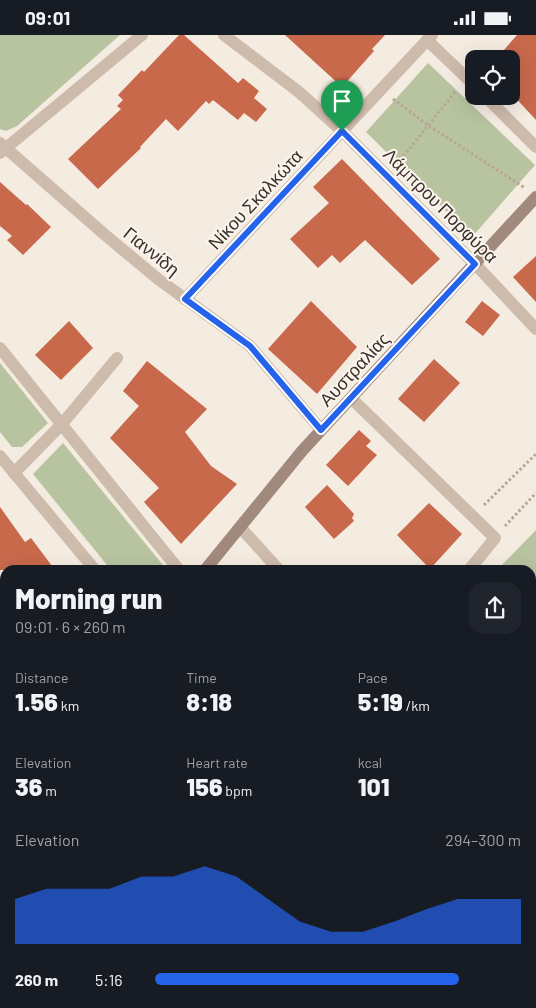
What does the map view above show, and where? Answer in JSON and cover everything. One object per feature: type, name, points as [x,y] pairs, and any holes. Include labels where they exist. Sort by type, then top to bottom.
[{"type":"main road","name":"Αυστραλίας","points":[[209,565],[266,493],[321,430],[475,264],[532,194]]},
{"type":"street","points":[[2,148],[142,35]]},
{"type":"street","name":"Λάμπρου Πορφύρα","points":[[224,35],[298,92],[342,131],[475,264],[536,329]]},
{"type":"street","points":[[430,37],[465,76]]},
{"type":"street","name":"Νίκου Σκαλκώτα","points":[[185,299],[430,37]]},
{"type":"street","points":[[494,105],[536,147]]},
{"type":"street","name":"Γιαννίδη","points":[[2,148],[185,299],[250,346],[321,430]]},
{"type":"street","points":[[0,348],[175,565]]},
{"type":"street","points":[[14,473],[62,424],[117,358]]},
{"type":"street","points":[[351,398],[495,538],[473,565]]},
{"type":"street","points":[[0,456],[91,565]]},
{"type":"street","points":[[240,527],[274,565]]},
{"type":"path","points":[[388,176],[429,126],[465,86]]},
{"type":"path","points":[[380,90],[429,126],[532,194]]},
{"type":"path","points":[[472,516],[536,454]]},
{"type":"path","points":[[495,538],[536,493]]},
{"type":"green space","points":[[0,35],[120,35],[17,126],[6,131],[0,129]]},
{"type":"green space","points":[[428,63],[465,98],[465,105],[472,105],[535,165],[472,237],[366,132]]},
{"type":"green space","points":[[0,363],[48,423],[22,447],[12,447],[0,432]]},
{"type":"green space","points":[[63,443],[163,565],[107,565],[33,474]]},
{"type":"green space","points":[[536,530],[536,565],[502,565]]},
{"type":"building","points":[[179,35],[184,35],[238,83],[243,78],[259,91],[254,98],[267,109],[256,122],[244,113],[238,120],[213,100],[209,104],[206,101],[178,131],[166,119],[141,148],[98,189],[68,159],[121,109],[117,106],[123,100],[118,95],[142,70],[144,72]]},
{"type":"building","points":[[285,35],[385,35],[372,49],[374,51],[342,87]]},
{"type":"building","points":[[517,35],[536,35],[536,120],[520,103],[520,50],[504,50]]},
{"type":"building","points":[[342,159],[440,259],[412,285],[365,240],[340,263],[332,255],[318,268],[290,239],[329,203],[313,187]]},
{"type":"building","points":[[0,182],[51,227],[23,255],[7,240],[12,236],[0,226]]},
{"type":"building","points":[[536,256],[536,302],[513,277]]},
{"type":"building","points":[[311,301],[357,347],[317,394],[268,349]]},
{"type":"building","points":[[482,301],[500,315],[483,336],[465,322]]},
{"type":"building","points":[[69,321],[93,348],[61,380],[35,355]]},
{"type":"building","points":[[434,359],[460,383],[424,422],[398,399]]},
{"type":"building","points":[[147,361],[207,409],[185,432],[211,466],[237,484],[181,544],[144,502],[159,488],[110,438],[139,406],[123,391]]},
{"type":"building","points":[[359,430],[371,441],[366,446],[377,455],[348,486],[326,465]]},
{"type":"building","points":[[327,485],[354,514],[352,518],[354,521],[334,539],[305,507]]},
{"type":"building","points":[[429,503],[462,534],[434,565],[426,565],[397,535]]},
{"type":"building","points":[[0,507],[25,542],[31,538],[51,565],[0,565]]},
{"type":"route","points":[[342,131],[475,264],[321,430],[250,346],[185,299],[342,131]]}]
